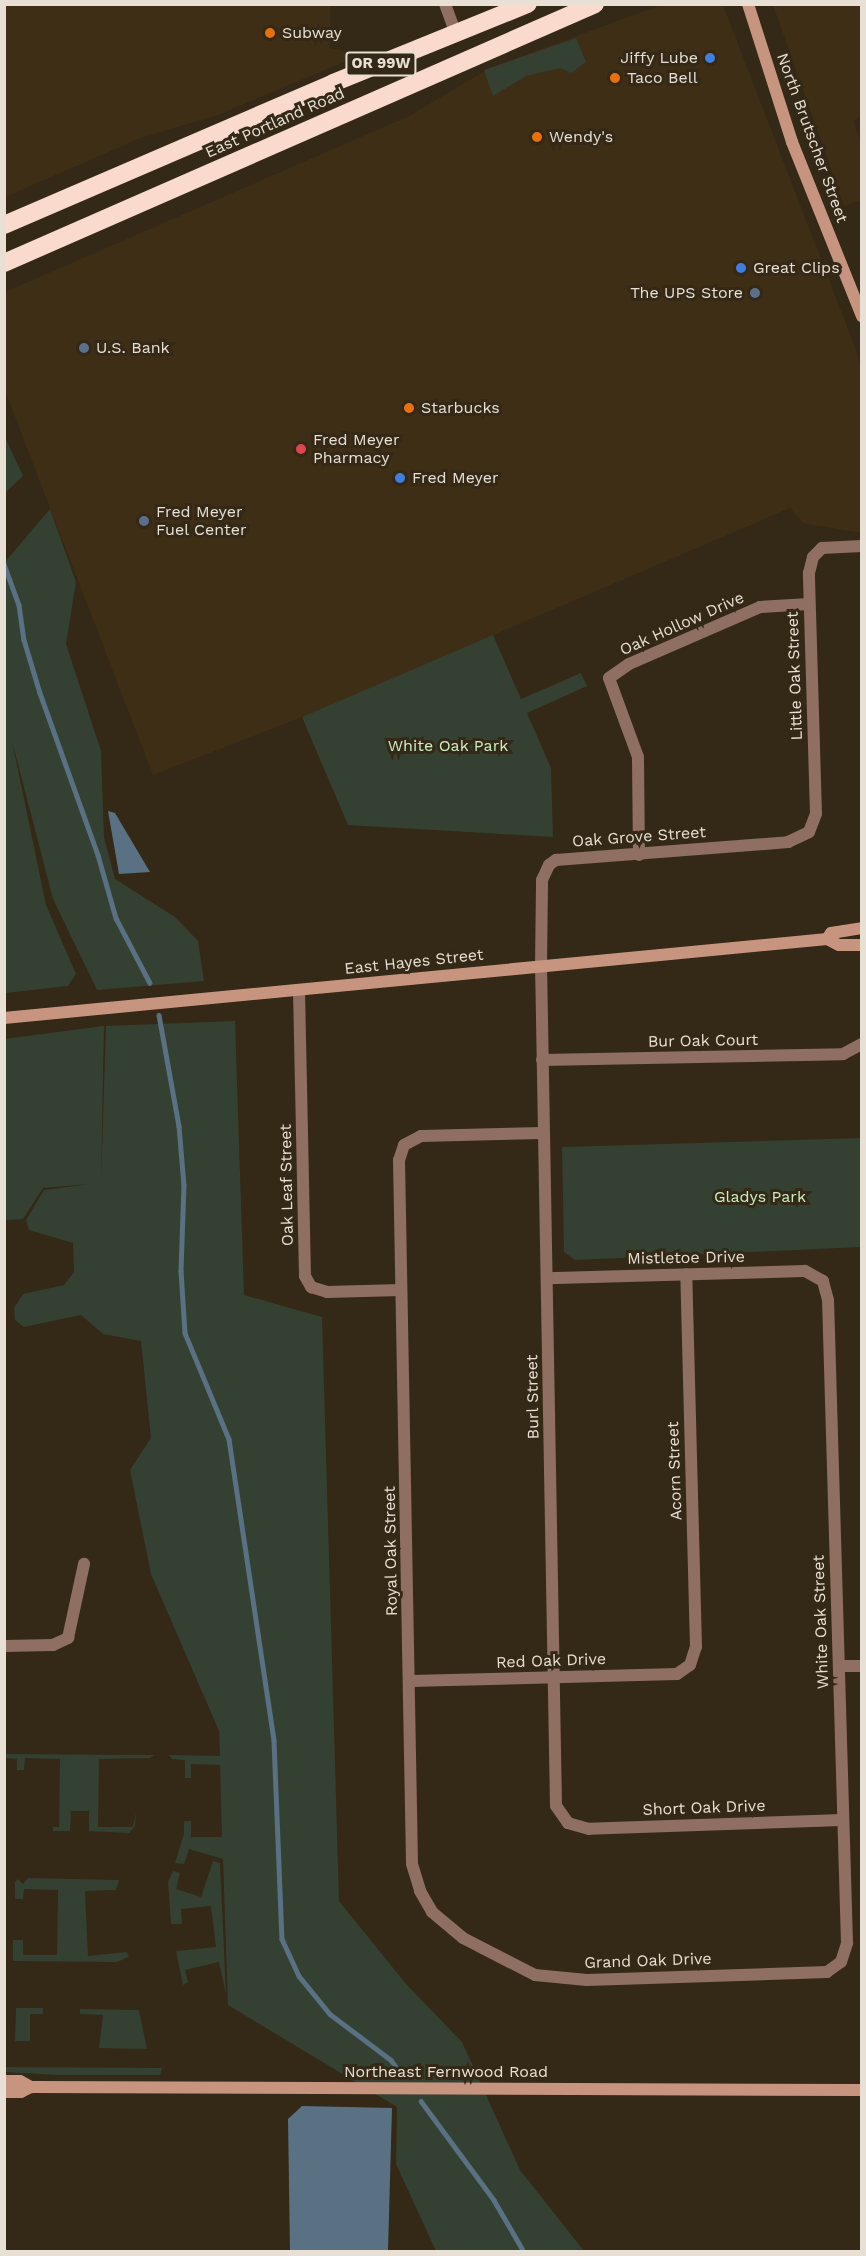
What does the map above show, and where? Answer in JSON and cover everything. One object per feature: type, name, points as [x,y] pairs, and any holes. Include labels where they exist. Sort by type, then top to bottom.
[{"type":"highway","name":"East Portland Road","points":[[4,225],[528,4]]},
{"type":"highway","name":"East Portland Road","points":[[4,263],[595,4]]},
{"type":"street","points":[[445,4],[456,34]]},
{"type":"street","name":"North Brutscher Street","points":[[748,4],[792,142],[861,316]]},
{"type":"street","name":"Little Oak Street","points":[[799,839],[809,832],[816,814],[809,604],[813,557],[822,548],[861,546]]},
{"type":"street","name":"Oak Hollow Drive","points":[[639,855],[638,758],[609,678],[629,664],[760,607],[809,604]]},
{"type":"street","name":"Oak Grove Street","points":[[541,966],[542,880],[549,865],[565,858],[639,855],[799,839]]},
{"type":"street","name":"East Hayes Street","points":[[827,939],[831,933],[861,928]]},
{"type":"street","name":"East Hayes Street","points":[[4,1018],[827,939],[839,945],[861,945]]},
{"type":"street","name":"Burl Street","points":[[541,966],[556,1806],[568,1823]]},
{"type":"street","name":"Oak Leaf Street","points":[[299,990],[305,1276],[311,1287],[327,1292],[401,1290]]},
{"type":"street","name":"Bur Oak Court","points":[[542,1060],[843,1054],[861,1044]]},
{"type":"street","name":"Royal Oak Street","points":[[463,1938],[432,1912],[420,1891],[412,1864],[399,1160],[404,1145],[421,1136],[543,1132]]},
{"type":"street","name":"Mistletoe Drive","points":[[547,1278],[805,1271],[823,1281]]},
{"type":"street","name":"Acorn Street","points":[[686,1274],[696,1647],[690,1665]]},
{"type":"street","name":"White Oak Street","points":[[823,1281],[828,1300],[842,1820],[848,1943],[841,1962]]},
{"type":"street","points":[[4,1646],[53,1646],[68,1638],[84,1564]]},
{"type":"street","name":"Red Oak Drive","points":[[410,1682],[677,1674],[690,1665]]},
{"type":"street","points":[[839,1666],[861,1666]]},
{"type":"street","name":"Short Oak Drive","points":[[568,1823],[589,1828],[842,1820]]},
{"type":"street","name":"Grand Oak Drive","points":[[463,1938],[518,1969],[555,1979],[827,1972],[841,1962]]},
{"type":"street","name":"Northeast Fernwood Road","points":[[4,2081],[20,2081],[31,2087]]},
{"type":"street","name":"Northeast Fernwood Road","points":[[4,2092],[21,2092],[31,2087],[861,2091]]},
{"type":"shaded area","points":[[5,4],[330,5],[330,48],[349,52],[351,59],[218,115],[143,137],[5,197]]},
{"type":"shaded area","points":[[661,5],[723,5],[855,347],[861,367],[861,533],[803,523],[790,508],[302,717],[153,775],[5,391],[5,292],[409,116],[490,68]]},
{"type":"shaded area","points":[[773,5],[861,5],[861,116],[853,121],[861,141],[861,200],[844,206]]},
{"type":"green space","points":[[576,38],[586,62],[571,73],[560,68],[526,76],[493,96],[484,70]]},
{"type":"green space","points":[[4,435],[23,476],[5,493],[4,493]]},
{"type":"green space","points":[[50,509],[76,582],[66,644],[101,751],[104,837],[115,879],[175,917],[198,941],[204,981],[97,990],[53,899],[12,741],[46,905],[76,974],[68,986],[5,993],[5,562]]},
{"type":"green space","name":"White Oak Park","points":[[493,635],[521,699],[581,673],[587,686],[527,713],[551,768],[553,837],[348,825],[302,717]]},
{"type":"green space","points":[[235,1021],[244,1295],[322,1317],[339,1901],[406,1984],[462,2042],[520,2170],[584,2251],[436,2251],[396,2164],[397,2107],[228,2005],[223,1859],[189,1849],[184,1864],[175,1863],[184,1834],[184,1821],[191,1821],[191,1837],[222,1837],[220,1765],[191,1764],[191,1778],[185,1778],[185,1760],[172,1759],[169,1755],[220,1756],[219,1731],[151,1574],[130,1470],[151,1438],[141,1341],[103,1334],[81,1315],[24,1327],[15,1320],[14,1308],[23,1294],[64,1285],[74,1272],[73,1243],[29,1230],[26,1220],[44,1190],[90,1184],[43,1188],[23,1219],[5,1220],[4,1039],[104,1026],[101,1183],[106,1026]]},
{"type":"green space","name":"Gladys Park","points":[[861,1138],[861,1247],[575,1260],[564,1252],[562,1147]]},
{"type":"green space","points":[[4,1754],[155,1755],[150,1758],[99,1759],[98,1827],[133,1827],[136,1812],[135,1826],[129,1833],[89,1831],[89,1811],[71,1811],[70,1831],[53,1831],[53,1827],[59,1827],[60,1759],[25,1758],[24,1770],[17,1770],[17,1759],[5,1758]]},
{"type":"green space","points":[[213,1861],[220,1863],[226,1994],[219,1962],[185,1970],[188,1982],[183,1985],[176,1951],[216,1947],[211,1906],[181,1909],[182,1924],[171,1924],[168,1882],[173,1871],[180,1873],[176,1889],[201,1897]]},
{"type":"green space","points":[[28,1878],[119,1880],[116,1890],[85,1891],[88,1956],[127,1952],[129,1957],[117,1962],[13,1961],[13,1940],[23,1940],[23,1955],[57,1955],[58,1890],[24,1889],[23,1899],[15,1899],[15,1882],[18,1879],[23,1884]]},
{"type":"green space","points":[[16,2008],[43,2008],[43,2014],[30,2014],[30,2041],[15,2041]]},
{"type":"green space","points":[[80,2009],[139,2010],[147,2049],[99,2048],[103,2015],[80,2014]]},
{"type":"green space","points":[[5,2067],[162,2068],[160,2075],[57,2075],[5,2072]]},
{"type":"water","points":[[108,811],[115,813],[150,872],[119,874]]},
{"type":"water","points":[[302,2106],[392,2108],[388,2251],[290,2251],[288,2119]]},
{"type":"waterway","points":[[4,564],[19,605],[24,640],[40,693],[98,855],[116,918],[150,983]]},
{"type":"waterway","points":[[159,1015],[179,1126],[184,1185],[181,1271],[185,1333],[229,1439],[274,1741],[282,1939],[299,1976],[330,2014],[391,2060],[401,2074]]},
{"type":"waterway","points":[[421,2101],[494,2200],[524,2252]]},
{"type":"place","name":"Subway","points":[[270,33]]},
{"type":"place","name":"Jiffy Lube","points":[[710,58]]},
{"type":"place","name":"Taco Bell","points":[[615,78]]},
{"type":"place","name":"Wendy's","points":[[537,137]]},
{"type":"place","name":"Great Clips","points":[[741,268]]},
{"type":"place","name":"The UPS Store","points":[[755,293]]},
{"type":"place","name":"U.S. Bank","points":[[84,348]]},
{"type":"place","name":"Starbucks","points":[[409,408]]},
{"type":"place","name":"Fred Meyer Pharmacy","points":[[301,449]]},
{"type":"place","name":"Fred Meyer","points":[[400,478]]},
{"type":"place","name":"Fred Meyer Fuel Center","points":[[144,521]]}]
